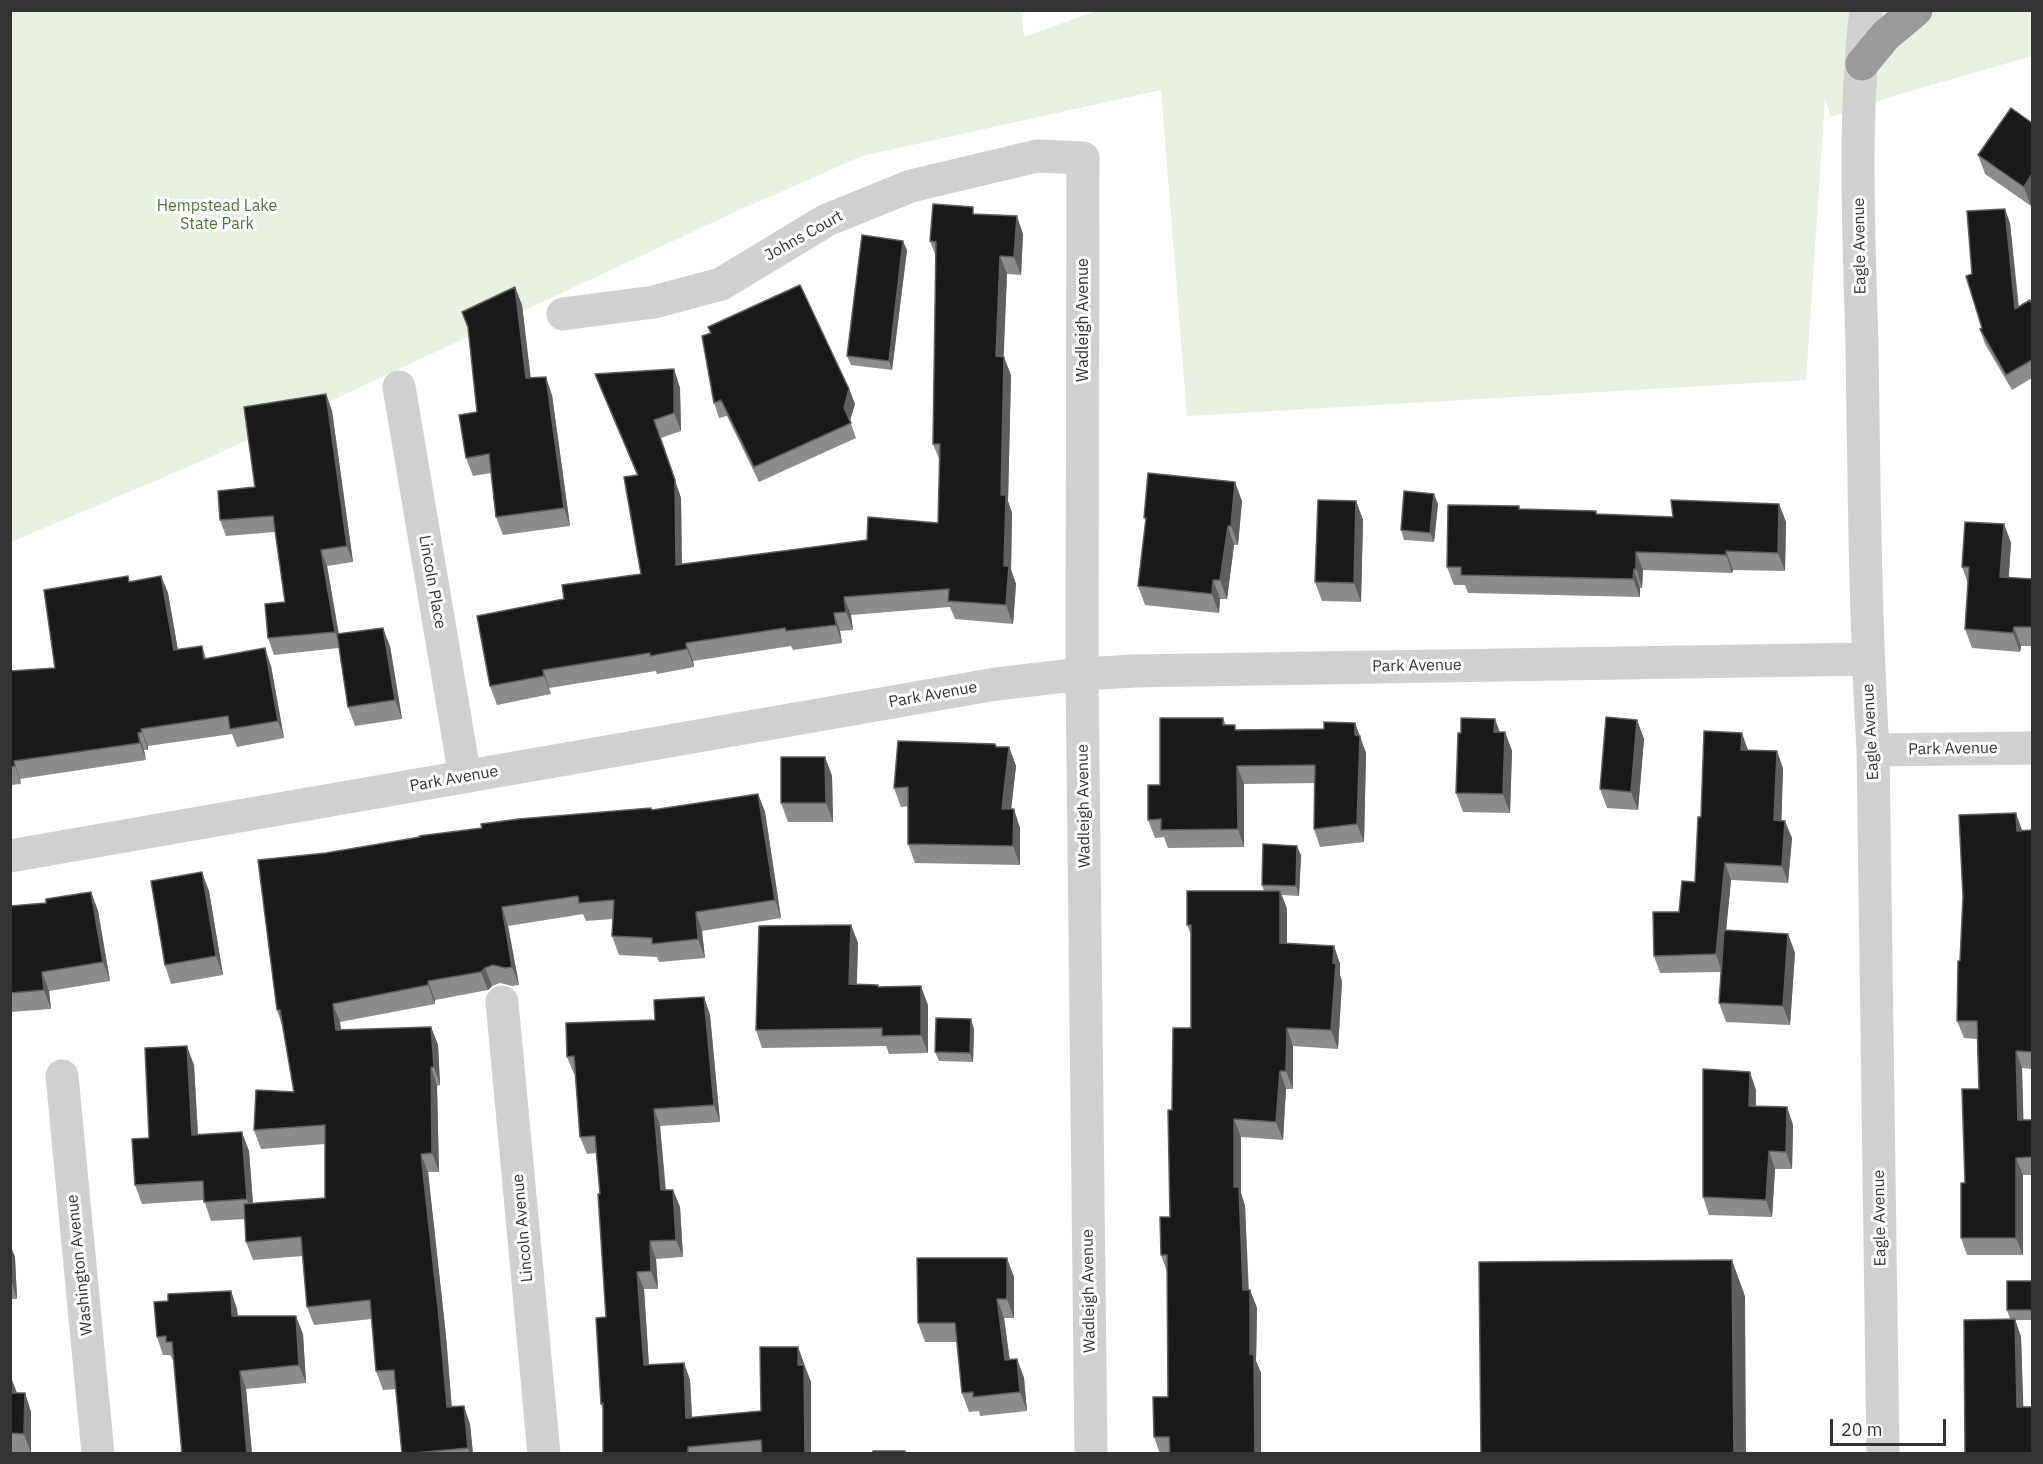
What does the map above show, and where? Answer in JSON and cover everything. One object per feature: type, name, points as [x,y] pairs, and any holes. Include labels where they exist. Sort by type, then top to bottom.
[{"type":"highway","points":[[1862,64],[1886,35],[1916,10]]},
{"type":"street","name":"Eagle Avenue","points":[[1866,10],[1858,176],[1868,659],[1873,750],[1883,1454]]},
{"type":"street","name":"Johns Court","points":[[563,315],[654,302],[720,284],[827,220],[911,186],[1037,156],[1083,158]]},
{"type":"street","name":"Wadleigh Avenue","points":[[1083,158],[1082,674],[1091,1454]]},
{"type":"street","name":"Lincoln Place","points":[[399,387],[465,777]]},
{"type":"street","name":"Park Avenue","points":[[10,856],[996,684],[1082,674],[1146,670],[1868,659]]},
{"type":"street","name":"Park Avenue","points":[[1873,750],[2032,748]]},
{"type":"street","name":"Lincoln Avenue","points":[[502,1002],[544,1454]]},
{"type":"street","name":"Washington Avenue","points":[[62,1076],[98,1454]]},
{"type":"green space","name":"Hempstead Lake State Park","points":[[1021,10],[1024,37],[1099,10],[2032,11],[2032,56],[1900,94],[1831,117],[1825,99],[1806,380],[1187,416],[1161,90],[862,156],[735,212],[202,461],[11,542],[11,11]]},
{"type":"building","points":[[2011,108],[2032,123],[2032,174],[2024,187],[1978,155]]},
{"type":"building","points":[[933,204],[973,207],[973,214],[1017,216],[1014,257],[1000,256],[996,356],[1004,357],[1001,495],[1006,495],[1004,566],[1009,566],[1006,605],[948,601],[949,589],[844,597],[846,612],[834,613],[836,625],[786,631],[785,628],[686,643],[687,649],[543,670],[544,676],[490,686],[477,616],[564,599],[562,585],[641,574],[624,477],[638,475],[595,374],[674,369],[674,413],[654,420],[675,480],[676,565],[867,540],[868,517],[938,523],[940,444],[933,444],[936,242],[930,241]]},
{"type":"building","points":[[2005,209],[2015,309],[2030,300],[2032,304],[2032,360],[2006,375],[1980,329],[1982,328],[1966,276],[1972,274],[1967,211]]},
{"type":"building","points":[[862,235],[903,241],[889,361],[847,356]]},
{"type":"building","points":[[800,285],[849,389],[844,408],[851,423],[754,467],[721,400],[714,403],[702,336],[711,333],[708,327]]},
{"type":"building","points":[[515,287],[526,378],[546,377],[564,508],[496,517],[489,454],[466,458],[459,415],[477,412],[468,327],[462,312]]},
{"type":"building","points":[[326,394],[347,546],[321,550],[335,632],[268,638],[265,604],[285,602],[273,516],[220,520],[218,491],[255,487],[244,407]]},
{"type":"building","points":[[1148,473],[1235,482],[1231,526],[1228,526],[1220,580],[1213,580],[1212,594],[1138,586],[1146,518],[1144,518]]},
{"type":"building","points":[[1404,491],[1434,494],[1430,533],[1401,530]]},
{"type":"building","points":[[1318,500],[1356,501],[1354,583],[1315,582]]},
{"type":"building","points":[[1671,500],[1779,504],[1778,553],[1726,551],[1726,555],[1636,552],[1636,569],[1634,569],[1633,579],[1461,575],[1461,567],[1447,567],[1448,505],[1519,506],[1519,509],[1596,511],[1596,514],[1673,517]]},
{"type":"building","points":[[1965,522],[2004,524],[2000,577],[2032,579],[2032,627],[2014,627],[2013,633],[1965,629],[1969,567],[1962,567]]},
{"type":"building","points":[[128,576],[129,582],[161,576],[174,650],[202,646],[204,659],[265,648],[278,721],[230,729],[228,716],[141,729],[142,732],[138,733],[140,743],[14,761],[15,766],[10,767],[10,671],[55,668],[44,590]]},
{"type":"building","points":[[383,628],[395,700],[348,707],[337,634]]},
{"type":"building","points":[[1606,717],[1637,720],[1631,792],[1600,789]]},
{"type":"building","points":[[1160,718],[1223,718],[1223,725],[1235,725],[1235,730],[1324,729],[1324,722],[1355,723],[1355,735],[1360,736],[1357,824],[1314,829],[1315,765],[1237,766],[1238,829],[1161,830],[1161,819],[1148,820],[1148,785],[1160,785]]},
{"type":"building","points":[[1461,718],[1495,719],[1494,732],[1505,732],[1503,794],[1456,793],[1458,733],[1461,733]]},
{"type":"building","points":[[1704,731],[1742,733],[1741,750],[1777,751],[1774,820],[1785,821],[1782,866],[1725,863],[1716,954],[1654,956],[1653,912],[1679,912],[1682,881],[1695,882],[1698,817],[1701,817]]},
{"type":"building","points":[[898,741],[995,744],[996,747],[1009,747],[1002,809],[1014,809],[1013,846],[908,844],[908,787],[894,788]]},
{"type":"building","points":[[781,757],[825,757],[826,803],[781,803]]},
{"type":"building","points":[[758,794],[775,900],[696,912],[698,939],[652,944],[652,938],[612,936],[614,900],[579,903],[578,896],[502,907],[512,967],[493,965],[481,972],[428,981],[428,985],[333,1004],[336,1030],[431,1027],[434,1067],[431,1067],[432,1153],[421,1154],[447,1407],[464,1406],[468,1448],[402,1454],[394,1370],[376,1371],[370,1300],[307,1307],[301,1237],[246,1242],[244,1204],[325,1198],[325,1125],[254,1130],[256,1090],[294,1092],[280,1010],[277,1010],[258,860],[326,853],[419,836],[482,828],[481,824],[651,808],[652,810]]},
{"type":"building","points":[[2016,813],[2017,831],[2032,830],[2032,1052],[2016,1051],[2018,1120],[2032,1120],[2032,1157],[2016,1158],[2016,1238],[1961,1238],[1961,1183],[1965,1183],[1962,1089],[1979,1089],[1977,1021],[1957,1021],[1958,961],[1960,961],[1963,897],[1959,815]]},
{"type":"building","points":[[1263,844],[1297,846],[1296,886],[1262,885]]},
{"type":"building","points":[[202,872],[216,956],[165,965],[151,881]]},
{"type":"building","points":[[1187,891],[1280,891],[1280,943],[1334,946],[1333,963],[1336,964],[1331,1030],[1287,1028],[1286,1071],[1280,1071],[1276,1122],[1234,1119],[1234,1187],[1239,1187],[1243,1290],[1250,1290],[1250,1354],[1254,1355],[1255,1454],[1170,1454],[1169,1437],[1154,1437],[1153,1397],[1168,1397],[1167,1255],[1161,1255],[1160,1217],[1170,1217],[1168,1110],[1172,1110],[1173,1028],[1191,1028],[1191,925],[1187,925]]},
{"type":"building","points":[[91,892],[103,962],[42,972],[44,990],[10,993],[10,906],[46,903],[46,899]]},
{"type":"building","points":[[851,925],[849,984],[878,985],[878,987],[921,986],[921,1035],[882,1036],[882,1028],[756,1030],[759,926]]},
{"type":"building","points":[[1724,930],[1788,934],[1783,1006],[1719,1003]]},
{"type":"building","points":[[704,997],[714,1105],[654,1109],[661,1190],[673,1190],[676,1240],[650,1241],[651,1271],[637,1272],[644,1365],[684,1363],[686,1418],[761,1411],[760,1347],[798,1347],[798,1365],[804,1365],[805,1454],[762,1454],[761,1440],[688,1447],[688,1454],[603,1454],[603,1403],[601,1404],[596,1318],[606,1317],[598,1194],[600,1194],[595,1136],[580,1137],[574,1056],[567,1057],[566,1023],[655,1020],[654,1000]]},
{"type":"building","points":[[936,1018],[971,1019],[970,1053],[935,1052]]},
{"type":"building","points":[[187,1046],[192,1135],[242,1132],[247,1199],[204,1202],[203,1181],[135,1185],[132,1139],[149,1138],[145,1048]]},
{"type":"building","points":[[1703,1069],[1750,1072],[1749,1106],[1787,1107],[1786,1152],[1769,1151],[1766,1200],[1703,1197]]},
{"type":"building","points":[[917,1258],[1007,1258],[1007,1299],[997,1299],[1005,1360],[1017,1359],[1020,1392],[973,1397],[973,1392],[962,1393],[955,1323],[918,1323]]},
{"type":"building","points":[[1732,1260],[1734,1454],[1481,1454],[1479,1262]]},
{"type":"building","points":[[2007,1281],[2032,1281],[2032,1310],[2007,1310]]},
{"type":"building","points":[[231,1291],[232,1316],[296,1316],[299,1365],[240,1371],[247,1454],[182,1454],[172,1342],[166,1342],[166,1336],[157,1337],[154,1302],[168,1301],[168,1294]]},
{"type":"building","points":[[2015,1319],[2017,1407],[2032,1407],[2032,1454],[1965,1454],[1964,1320]]},
{"type":"building","points":[[10,1377],[11,1393],[25,1393],[24,1434],[10,1433]]},
{"type":"building","points":[[873,1451],[905,1451],[905,1454],[873,1454]]}]
